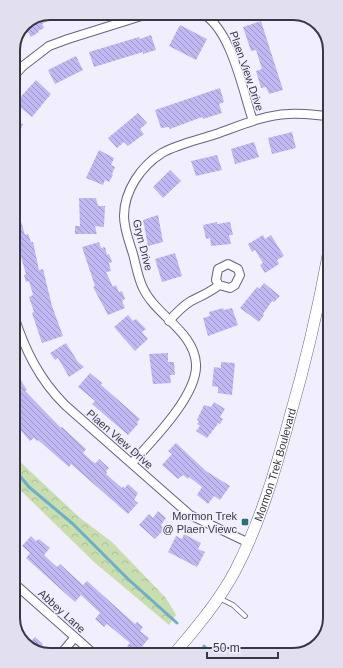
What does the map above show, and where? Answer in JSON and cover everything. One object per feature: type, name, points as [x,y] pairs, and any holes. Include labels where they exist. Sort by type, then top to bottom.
[{"type":"main road","name":"Mormon Trek Boulevard","points":[[179,648],[218,598],[235,571],[262,510],[284,441],[318,310],[323,282]]},
{"type":"street","points":[[20,69],[49,46],[129,20]]},
{"type":"street","name":"Plaen View Drive","points":[[212,20],[222,32],[231,52],[253,121]]},
{"type":"street","name":"Gryn Drive","points":[[132,463],[182,403],[191,389],[195,377],[196,363],[186,338],[150,300],[143,288],[125,226],[124,214],[126,202],[132,186],[140,173],[161,154],[172,148],[253,121],[288,114],[323,116]]},
{"type":"street","points":[[169,321],[185,306],[212,291],[219,285]]},
{"type":"street","name":"Plaen View Drive","points":[[20,334],[32,364],[54,395],[190,515],[249,542]]},
{"type":"street","name":"Abbey Lane","points":[[20,588],[87,648]]},
{"type":"street","points":[[66,648],[75,637]]},
{"type":"lane","points":[[218,598],[233,605],[245,616]]},
{"type":"green space","points":[[20,462],[79,517],[112,542],[166,598],[176,615],[169,625],[94,562],[20,490]]},
{"type":"building","points":[[49,20],[42,24],[44,28],[31,37],[28,32],[24,34],[33,25]]},
{"type":"building","points":[[261,21],[283,90],[269,94],[266,87],[261,88],[256,71],[262,69],[256,50],[251,51],[243,27]]},
{"type":"building","points":[[180,25],[207,39],[196,60],[169,46]]},
{"type":"building","points":[[151,35],[156,50],[143,54],[143,52],[94,67],[89,52],[139,37],[140,39]]},
{"type":"building","points":[[76,56],[83,70],[55,84],[48,70]]},
{"type":"building","points":[[36,80],[51,94],[32,117],[20,107],[20,98]]},
{"type":"building","points":[[220,88],[224,102],[219,104],[222,113],[203,119],[202,117],[170,129],[169,127],[161,128],[155,110]]},
{"type":"building","points":[[138,113],[147,123],[140,129],[144,134],[128,146],[124,142],[117,148],[108,138]]},
{"type":"building","points":[[20,123],[23,124],[20,132]]},
{"type":"building","points":[[292,132],[296,148],[272,154],[268,138]]},
{"type":"building","points":[[254,142],[259,157],[235,164],[231,149]]},
{"type":"building","points":[[99,150],[114,158],[111,165],[115,167],[112,174],[113,175],[109,182],[105,180],[103,185],[86,178]]},
{"type":"building","points":[[217,155],[222,170],[196,176],[191,161]]},
{"type":"building","points":[[170,170],[181,181],[163,198],[153,187]]},
{"type":"building","points":[[79,198],[96,198],[98,206],[105,206],[104,227],[95,226],[97,234],[75,234],[75,226],[80,226]]},
{"type":"building","points":[[158,215],[163,242],[148,246],[143,220]]},
{"type":"building","points":[[20,218],[25,235],[28,234],[31,242],[33,242],[39,270],[43,269],[52,306],[63,336],[42,343],[32,313],[34,312],[29,297],[33,295],[29,281],[26,282],[24,275],[26,274],[21,257]]},
{"type":"building","points":[[217,222],[217,224],[230,222],[233,235],[229,235],[231,244],[211,246],[210,238],[206,239],[203,225]]},
{"type":"building","points":[[263,235],[265,239],[271,235],[284,256],[277,260],[279,264],[265,273],[260,265],[263,263],[255,250],[252,252],[248,244]]},
{"type":"building","points":[[99,242],[101,248],[105,247],[107,255],[109,254],[112,262],[109,263],[111,271],[106,272],[113,287],[116,285],[119,292],[122,291],[125,299],[122,301],[125,308],[108,315],[93,287],[95,286],[82,247]]},
{"type":"building","points":[[175,253],[182,276],[162,282],[155,259]]},
{"type":"building","points":[[264,283],[280,296],[274,302],[272,301],[259,322],[240,308],[257,287],[259,289]]},
{"type":"building","points":[[223,308],[224,310],[232,308],[238,325],[208,336],[203,318],[210,316],[209,312]]},
{"type":"building","points":[[128,315],[133,321],[136,319],[146,329],[142,332],[148,339],[135,351],[114,327]]},
{"type":"building","points":[[66,343],[78,362],[84,367],[69,377],[58,358],[55,360],[50,353]]},
{"type":"building","points":[[168,353],[168,362],[174,362],[175,375],[170,375],[171,383],[153,384],[149,354]]},
{"type":"building","points":[[221,362],[235,363],[232,395],[218,393],[218,387],[212,386],[214,367],[221,368]]},
{"type":"building","points":[[90,373],[102,383],[101,385],[140,419],[137,422],[138,424],[128,435],[92,404],[95,401],[78,387]]},
{"type":"building","points":[[20,379],[27,390],[25,391],[61,428],[62,427],[86,449],[83,453],[93,462],[96,463],[99,459],[109,468],[106,471],[106,474],[122,488],[123,486],[125,488],[128,484],[138,493],[134,500],[138,503],[128,514],[71,464],[69,467],[38,440],[37,441],[34,438],[30,441],[20,430]]},
{"type":"building","points":[[214,402],[225,409],[220,417],[223,419],[220,424],[217,422],[218,424],[207,438],[196,431],[200,426],[197,424],[199,421],[197,420],[204,405],[211,407]]},
{"type":"building","points":[[176,443],[206,471],[230,486],[220,500],[214,496],[208,504],[197,495],[202,487],[189,477],[188,479],[183,475],[178,479],[162,465],[172,454],[168,451]]},
{"type":"building","points":[[158,511],[166,518],[161,525],[164,529],[155,539],[139,525],[149,514],[153,518]]},
{"type":"building","points":[[184,534],[201,543],[198,549],[205,552],[197,567],[168,552],[176,536],[182,539]]},
{"type":"building","points":[[31,536],[36,541],[39,539],[50,548],[44,555],[57,567],[60,564],[83,585],[87,581],[135,624],[137,622],[143,627],[140,631],[149,638],[141,648],[129,648],[127,646],[130,643],[107,624],[104,627],[95,619],[100,613],[81,595],[75,602],[26,558],[30,553],[22,546]]},
{"type":"building","points":[[35,637],[43,644],[41,647],[31,641]]},
{"type":"waterway","points":[[20,476],[29,487],[73,524],[128,579],[177,623]]},
{"type":"place","name":"Mormon Trek @ Plaen Viewc","points":[[245,522]]}]
